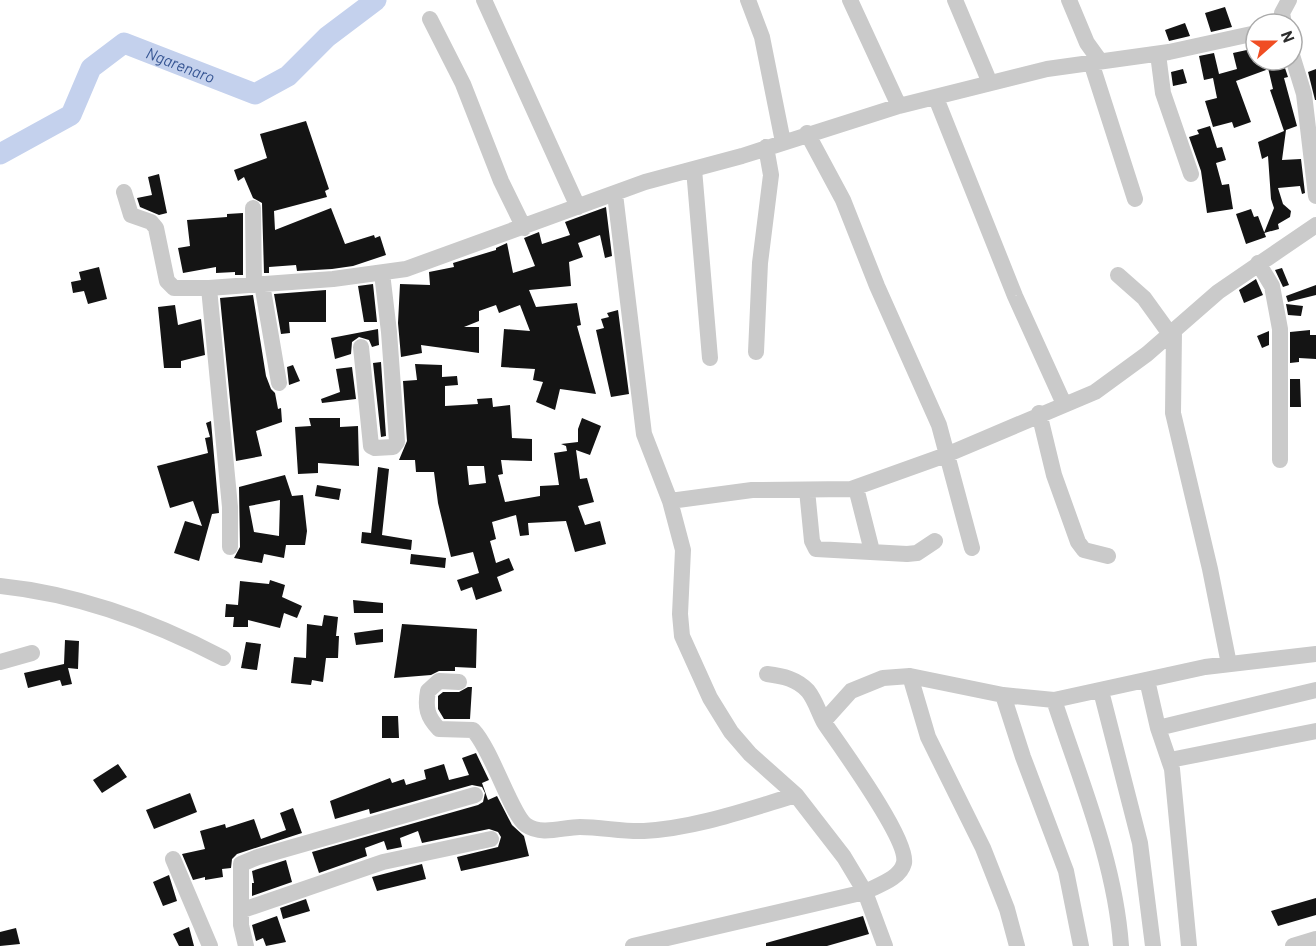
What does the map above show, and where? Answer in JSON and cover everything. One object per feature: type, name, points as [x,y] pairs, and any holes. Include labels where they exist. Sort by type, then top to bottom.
[{"type":"street","points":[[484,0],[578,207]]},
{"type":"street","points":[[748,0],[762,37],[783,142]]},
{"type":"street","points":[[850,0],[899,106]]},
{"type":"street","points":[[955,0],[990,83]]},
{"type":"street","points":[[1069,0],[1096,62],[1135,199]]},
{"type":"street","points":[[430,19],[463,84],[501,181],[524,228]]},
{"type":"street","points":[[124,192],[131,215],[151,222],[156,228],[167,281],[174,288],[209,288],[382,273],[433,261],[672,174],[899,106],[1047,69],[1158,54],[1244,36]]},
{"type":"street","points":[[1158,54],[1163,93],[1191,174]]},
{"type":"street","points":[[1297,72],[1304,94],[1316,195]]},
{"type":"street","points":[[936,98],[1011,286],[1064,404]]},
{"type":"street","points":[[807,133],[843,200],[877,286],[939,426],[972,548]]},
{"type":"street","points":[[756,352],[761,252],[771,176],[766,147]]},
{"type":"street","points":[[694,169],[710,358]]},
{"type":"street","points":[[615,194],[644,434],[670,501],[683,550],[680,614],[682,636],[710,698],[731,732],[750,754],[796,795],[824,828],[865,892],[885,946]]},
{"type":"street","points":[[253,208],[258,284],[279,383]]},
{"type":"street","points":[[670,501],[752,490],[839,491],[856,488],[946,455],[1103,387],[1218,292],[1316,225]]},
{"type":"street","points":[[1258,263],[1272,286],[1280,329],[1280,460]]},
{"type":"street","points":[[360,346],[371,446],[375,448],[393,447],[397,442],[393,373],[382,273]]},
{"type":"street","points":[[1118,275],[1133,286],[1172,332],[1173,414],[1210,568],[1229,664]]},
{"type":"street","points":[[209,288],[230,507],[230,547]]},
{"type":"street","points":[[1039,413],[1054,476],[1078,543],[1084,550],[1108,556]]},
{"type":"street","points":[[856,488],[872,551]]},
{"type":"street","points":[[807,490],[812,541],[816,549],[917,553],[935,541]]},
{"type":"street","points":[[0,586],[58,595],[104,607],[223,658]]},
{"type":"street","points":[[0,662],[32,653]]},
{"type":"street","points":[[824,721],[851,691],[883,678],[910,676],[1003,695],[1054,700],[1205,667],[1316,654]]},
{"type":"street","points":[[633,946],[865,892],[893,878],[904,865],[903,853],[852,761],[824,721],[809,692],[795,680],[767,674]]},
{"type":"street","points":[[910,676],[928,736],[983,848],[1007,909],[1017,946]]},
{"type":"street","points":[[459,682],[449,679],[439,681],[428,691],[427,711],[431,721],[439,729],[473,729],[490,756],[524,825],[538,831],[579,827],[620,831],[666,829],[728,816],[796,795]]},
{"type":"street","points":[[1146,680],[1158,728],[1170,760],[1177,809],[1189,946]]},
{"type":"street","points":[[1158,728],[1316,690]]},
{"type":"street","points":[[1101,691],[1140,843],[1153,946]]},
{"type":"street","points":[[1003,695],[1023,757],[1066,871],[1082,946]]},
{"type":"street","points":[[1054,700],[1107,861],[1115,898],[1121,946]]},
{"type":"street","points":[[1170,760],[1316,731]]},
{"type":"street","points":[[246,946],[241,925],[243,910],[240,868],[246,861],[475,795]]},
{"type":"street","points":[[243,910],[383,862],[491,839]]},
{"type":"street","points":[[173,859],[210,946]]},
{"type":"street","points":[[1293,946],[1316,939]]},
{"type":"building","points":[[1225,7],[1232,27],[1211,32],[1205,13]]},
{"type":"building","points":[[1185,23],[1190,36],[1169,41],[1165,30]]},
{"type":"building","points":[[1244,51],[1244,72],[1261,72],[1236,81],[1251,122],[1234,128],[1232,122],[1213,127],[1205,101],[1217,98],[1213,78],[1204,80],[1199,56],[1214,53],[1219,74],[1237,69],[1233,53]]},
{"type":"building","points":[[1183,69],[1187,83],[1173,86],[1171,72]]},
{"type":"building","points":[[1316,69],[1316,100],[1315,100],[1308,72]]},
{"type":"building","points":[[1269,72],[1286,72],[1288,77],[1284,78],[1297,126],[1286,130],[1282,160],[1301,159],[1305,193],[1302,194],[1300,186],[1278,188],[1283,204],[1291,211],[1290,217],[1278,224],[1279,229],[1264,233],[1274,208],[1271,199],[1268,156],[1262,159],[1258,142],[1284,131],[1270,90],[1273,89]]},
{"type":"building","points":[[306,121],[329,189],[325,191],[327,197],[274,211],[275,230],[331,208],[345,244],[374,235],[375,238],[380,236],[386,255],[353,266],[297,271],[296,265],[269,267],[269,273],[264,273],[262,203],[253,198],[244,177],[238,181],[234,170],[267,158],[260,134]]},
{"type":"building","points":[[1210,126],[1217,148],[1222,147],[1226,160],[1216,163],[1222,185],[1229,184],[1233,209],[1207,213],[1201,171],[1189,137],[1199,134],[1197,130]]},
{"type":"building","points":[[159,174],[167,213],[159,215],[140,207],[137,198],[152,195],[148,177]]},
{"type":"building","points":[[606,207],[612,256],[605,258],[600,235],[578,243],[583,257],[569,262],[571,286],[529,290],[536,307],[577,303],[581,325],[577,326],[596,394],[560,389],[555,410],[536,402],[543,382],[533,380],[535,369],[501,367],[504,329],[530,331],[520,305],[499,313],[496,305],[479,311],[479,321],[464,327],[479,327],[479,353],[421,345],[422,353],[401,357],[398,323],[400,284],[430,285],[429,272],[454,267],[453,263],[496,250],[507,243],[513,273],[535,266],[524,238],[539,232],[542,244],[570,235],[565,222]]},
{"type":"building","points":[[1251,209],[1254,217],[1258,216],[1266,237],[1246,244],[1236,214]]},
{"type":"building","points":[[243,213],[243,275],[235,275],[235,272],[216,273],[216,267],[183,273],[178,248],[190,246],[187,220],[227,217],[227,214]]},
{"type":"building","points":[[99,267],[107,299],[88,304],[84,291],[73,293],[71,282],[81,280],[79,272]]},
{"type":"building","points":[[1282,268],[1289,285],[1283,287],[1275,270]]},
{"type":"building","points":[[1256,279],[1263,295],[1244,303],[1239,290]]},
{"type":"building","points":[[373,284],[377,322],[364,322],[358,286]]},
{"type":"building","points":[[1316,285],[1316,295],[1288,302],[1286,296]]},
{"type":"building","points":[[326,290],[326,322],[289,322],[290,333],[281,334],[274,294]]},
{"type":"building","points":[[253,295],[266,376],[275,393],[278,409],[281,408],[282,422],[256,431],[262,456],[236,461],[220,298]]},
{"type":"building","points":[[1286,304],[1303,306],[1301,316],[1288,315]]},
{"type":"building","points":[[175,305],[178,325],[201,319],[205,355],[181,361],[181,368],[164,368],[158,307]]},
{"type":"building","points":[[618,310],[629,394],[611,397],[596,330],[604,328],[601,319],[609,317],[607,313]]},
{"type":"building","points":[[378,329],[379,345],[372,347],[369,340],[359,337],[352,342],[351,354],[335,359],[331,338]]},
{"type":"building","points":[[1310,330],[1310,335],[1316,335],[1316,359],[1299,358],[1299,362],[1290,363],[1290,332]]},
{"type":"building","points":[[1269,331],[1269,345],[1262,348],[1257,336]]},
{"type":"building","points":[[381,362],[386,436],[381,437],[373,363]]},
{"type":"building","points":[[415,364],[442,365],[442,377],[457,376],[458,385],[445,386],[445,406],[478,404],[477,399],[492,398],[493,407],[510,405],[512,438],[532,439],[532,461],[501,460],[503,474],[498,475],[505,502],[540,496],[540,486],[559,485],[554,453],[567,451],[566,446],[561,444],[578,442],[578,429],[582,418],[601,426],[590,455],[576,450],[580,479],[587,478],[594,502],[578,506],[585,525],[600,521],[606,544],[575,552],[566,521],[528,523],[529,535],[520,536],[516,515],[492,522],[496,539],[490,541],[496,563],[509,558],[514,570],[497,577],[502,591],[476,600],[472,587],[461,591],[457,580],[479,573],[473,552],[451,557],[438,503],[434,472],[416,472],[415,460],[399,460],[407,441],[403,381],[417,380]],"holes":[[[467,466],[484,466],[486,483],[469,485]]]},
{"type":"building","points":[[293,365],[300,381],[289,385],[287,367]]},
{"type":"building","points":[[352,367],[356,399],[322,403],[321,399],[340,392],[336,369]]},
{"type":"building","points":[[1290,379],[1300,379],[1301,407],[1290,407]]},
{"type":"building","points":[[309,418],[340,418],[340,427],[358,426],[359,466],[318,463],[318,473],[298,474],[295,427],[311,426]]},
{"type":"building","points":[[211,421],[219,513],[212,514],[199,561],[174,553],[185,521],[202,526],[193,501],[170,508],[157,466],[208,453],[205,438],[210,437],[206,423]]},
{"type":"building","points":[[378,467],[389,469],[382,535],[412,540],[411,550],[361,543],[362,532],[371,533]]},
{"type":"building","points":[[285,475],[292,496],[303,495],[307,531],[305,545],[286,545],[284,558],[264,554],[262,563],[234,558],[240,547],[239,487]],"holes":[[[280,500],[279,536],[254,532],[249,506]]]},
{"type":"building","points":[[317,485],[341,489],[339,500],[315,496]]},
{"type":"building","points":[[411,554],[446,558],[445,568],[410,564]]},
{"type":"building","points":[[270,580],[285,585],[282,597],[302,606],[297,618],[284,613],[280,628],[248,620],[248,627],[233,627],[234,617],[225,617],[226,604],[238,605],[240,581],[269,584]]},
{"type":"building","points":[[353,600],[383,603],[383,613],[354,613]]},
{"type":"building","points":[[324,615],[338,617],[336,636],[339,636],[338,658],[326,658],[323,682],[312,680],[311,685],[291,683],[294,657],[306,658],[307,624],[322,626]]},
{"type":"building","points":[[402,624],[477,629],[476,668],[455,667],[455,671],[439,671],[431,675],[394,678]]},
{"type":"building","points":[[383,629],[383,642],[356,645],[354,633]]},
{"type":"building","points":[[65,640],[79,641],[78,669],[68,668],[72,684],[62,686],[60,680],[28,688],[24,673],[64,664]]},
{"type":"building","points":[[246,642],[261,644],[257,670],[241,668]]},
{"type":"building","points":[[472,687],[470,719],[444,719],[438,709],[438,696],[443,692],[459,692]]},
{"type":"building","points":[[382,716],[398,716],[399,738],[382,738]]},
{"type":"building","points":[[476,753],[489,780],[482,783],[488,800],[497,796],[512,825],[524,836],[529,856],[461,871],[457,857],[498,847],[501,837],[498,832],[489,829],[422,843],[418,831],[400,838],[402,847],[387,850],[384,841],[365,848],[367,856],[319,873],[312,852],[478,805],[483,802],[485,793],[482,787],[472,785],[370,814],[369,809],[335,819],[330,801],[390,778],[392,783],[404,779],[406,785],[426,779],[424,770],[444,764],[449,780],[469,775],[462,758]]},
{"type":"building","points":[[118,764],[127,777],[102,793],[93,780]]},
{"type":"building","points":[[190,793],[197,812],[154,829],[146,810]]},
{"type":"building","points":[[293,808],[302,833],[237,854],[232,859],[231,868],[222,869],[223,877],[193,880],[182,854],[205,849],[200,831],[225,824],[226,828],[254,819],[261,839],[286,830],[280,813]]},
{"type":"building","points":[[286,860],[292,882],[252,896],[252,883],[254,883],[252,871]]},
{"type":"building","points":[[422,864],[426,879],[377,891],[372,877]]},
{"type":"building","points":[[169,875],[177,901],[163,906],[153,882]]},
{"type":"building","points":[[1316,898],[1316,915],[1278,926],[1271,911]]},
{"type":"building","points":[[306,899],[310,911],[283,919],[280,908]]},
{"type":"building","points":[[277,916],[286,942],[266,946],[263,938],[256,941],[252,925]]},
{"type":"building","points":[[863,916],[869,934],[827,946],[766,946],[766,943]]},
{"type":"building","points":[[189,927],[194,946],[179,946],[173,934]]},
{"type":"building","points":[[16,928],[20,944],[0,946],[0,932]]},
{"type":"waterway","name":"Ngarenaro","points":[[0,154],[71,115],[91,68],[124,43],[255,94],[288,76],[327,37],[376,0]]}]
